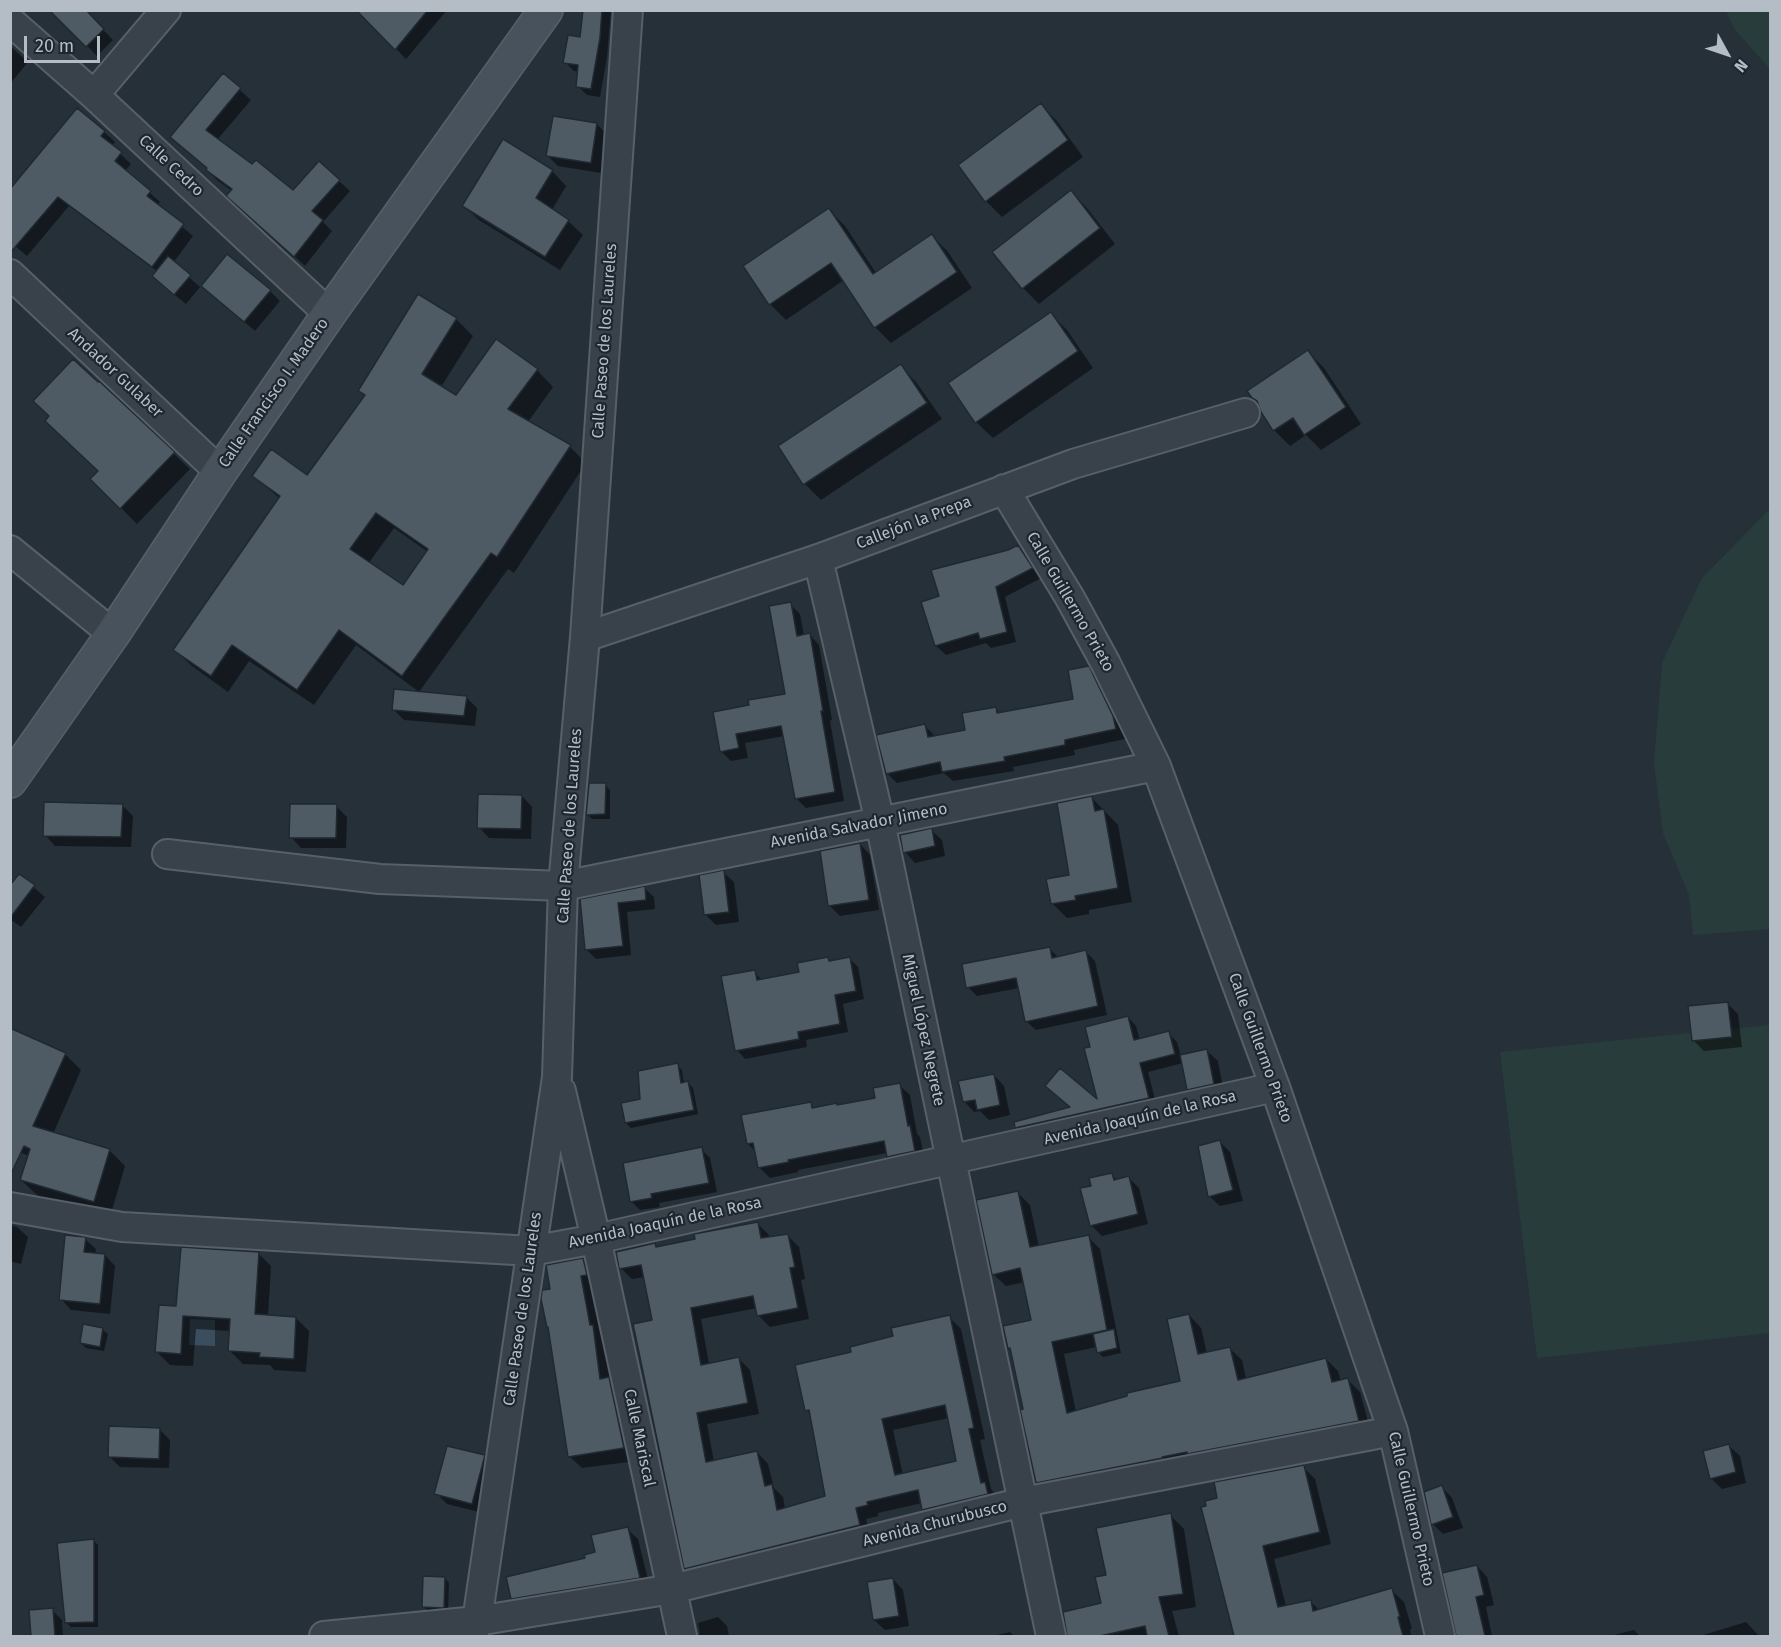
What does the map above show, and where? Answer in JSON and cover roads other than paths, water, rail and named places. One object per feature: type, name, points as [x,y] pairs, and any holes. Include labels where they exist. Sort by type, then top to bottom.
[{"type":"main road","name":"Calle Francisco I. Madero","points":[[10,781],[113,634],[220,472],[329,314],[546,10]]},
{"type":"street","points":[[94,95],[166,10]]},
{"type":"street","name":"Calle Paseo de los Laureles","points":[[475,1629],[557,1077],[563,886],[585,637],[628,10]]},
{"type":"street","name":"Calle Cedro","points":[[10,21],[94,95],[329,314]]},
{"type":"street","name":"Andador Gulaber","points":[[10,274],[220,472]]},
{"type":"street","name":"Callejón la Prepa","points":[[585,637],[818,559],[1073,464],[1245,413]]},
{"type":"street","name":"Calle Guillermo Prieto","points":[[1004,489],[1070,598],[1106,664],[1155,766],[1275,1087],[1394,1431],[1440,1636]]},
{"type":"street","points":[[10,550],[113,634]]},
{"type":"street","name":"Miguel López Negrete","points":[[818,559],[880,822],[1051,1636]]},
{"type":"street","name":"Avenida Salvador Jimeno","points":[[167,854],[380,879],[563,886],[1155,766]]},
{"type":"street","name":"Calle Mariscal","points":[[557,1077],[596,1239],[682,1636]]},
{"type":"street","name":"Avenida Joaquín de la Rosa","points":[[10,1207],[122,1227],[531,1251],[596,1239],[950,1161],[1275,1087]]},
{"type":"street","name":"Avenida Churubusco","points":[[324,1636],[475,1629],[672,1590],[1023,1502],[1394,1431]]},
{"type":"water","points":[[190,1319],[215,1320],[215,1346],[189,1345]]}]
